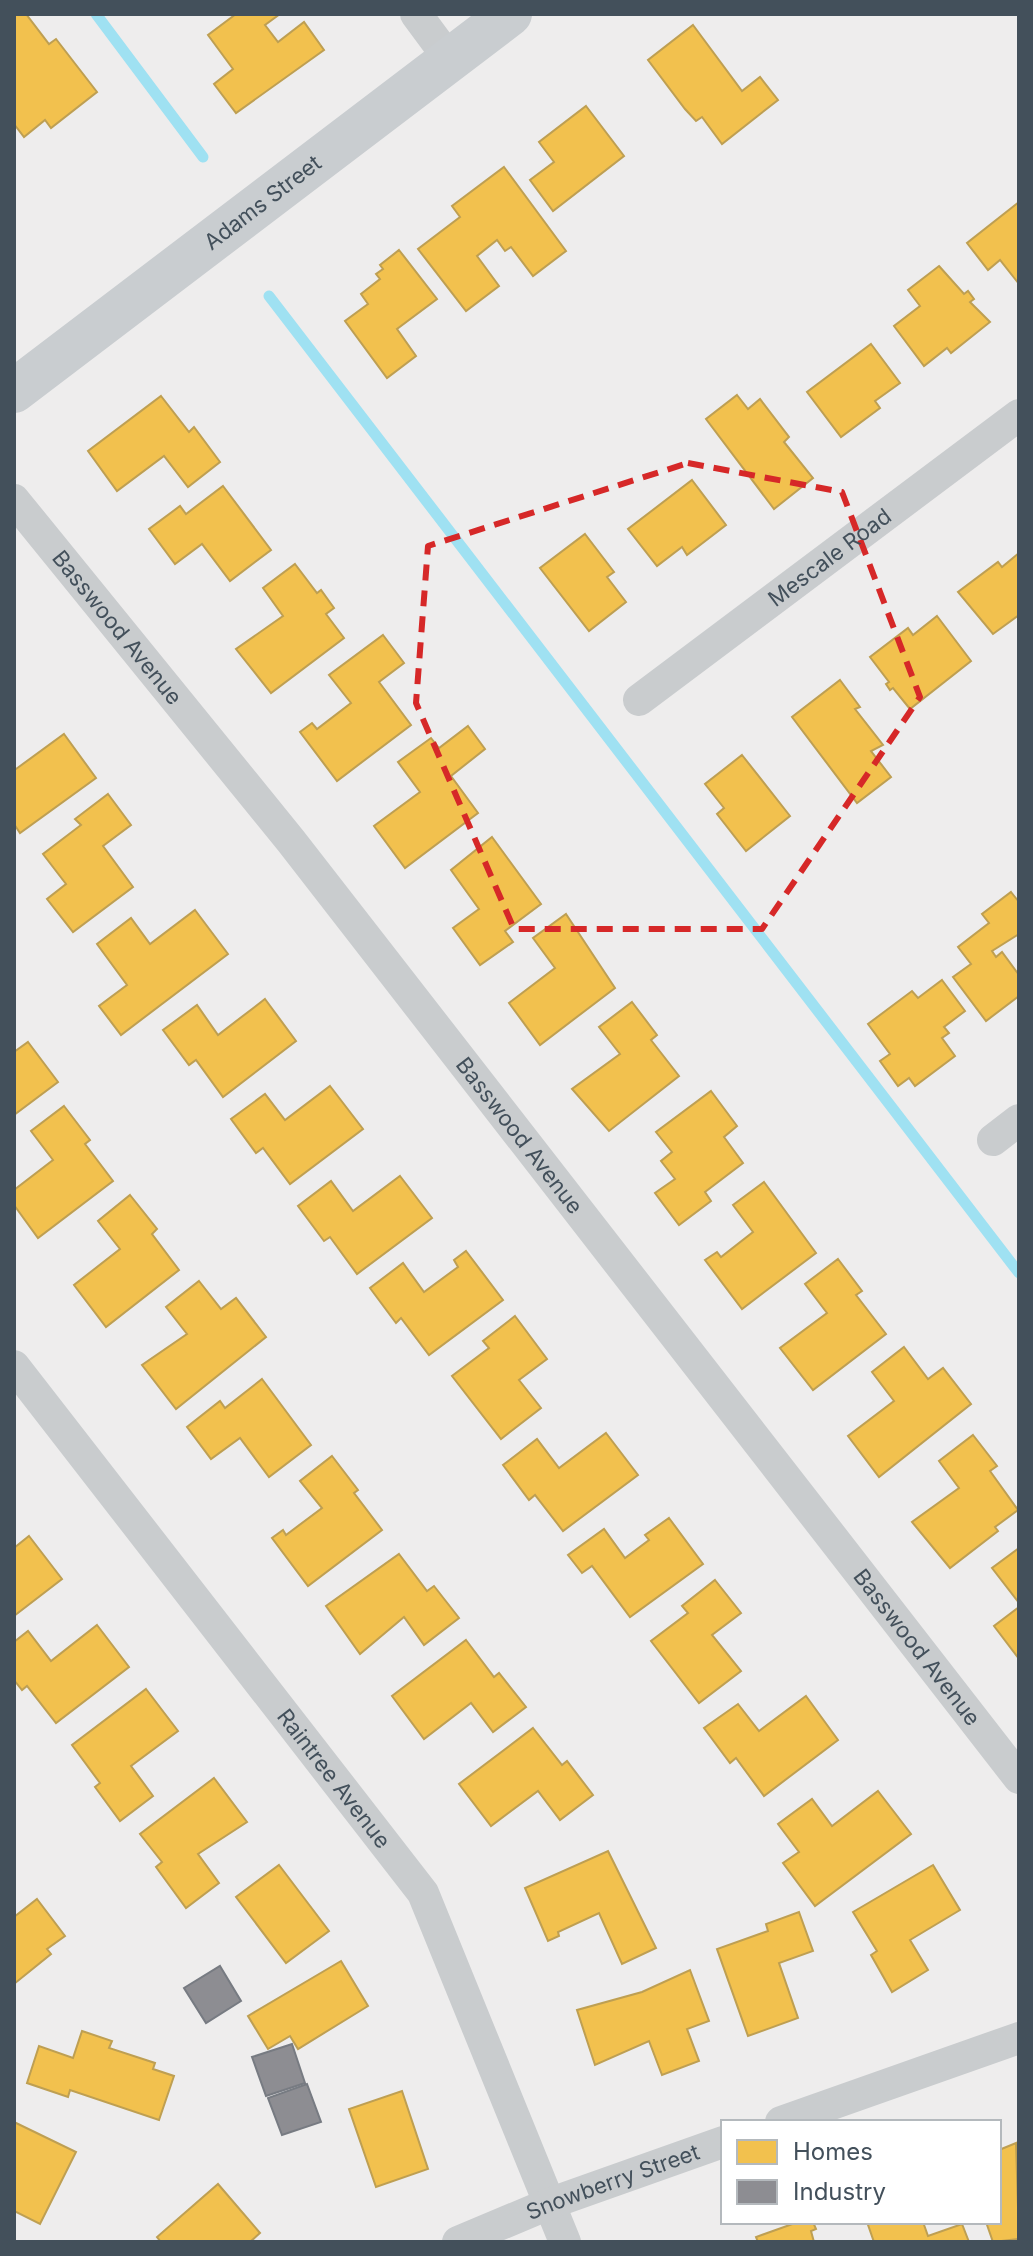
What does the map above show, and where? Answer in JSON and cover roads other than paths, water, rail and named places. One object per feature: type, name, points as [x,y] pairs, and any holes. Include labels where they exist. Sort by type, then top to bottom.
[{"type":"main road","name":"Adams Street","points":[[14,391],[510,14]]},
{"type":"street","points":[[416,14],[450,60]]},
{"type":"street","name":"Mescale Road","points":[[639,700],[1019,415]]},
{"type":"street","name":"Basswood Avenue","points":[[18,513],[291,841],[1019,1778]]},
{"type":"street","points":[[993,1140],[1019,1120]]},
{"type":"street","name":"Raintree Avenue","points":[[14,1366],[423,1893],[565,2242]]},
{"type":"street","points":[[787,2120],[1019,2038]]},
{"type":"street","name":"Snowberry Street","points":[[458,2242],[551,2203],[721,2143]]},
{"type":"waterway","points":[[96,14],[203,157]]},
{"type":"waterway","points":[[269,296],[1019,1273]]}]
